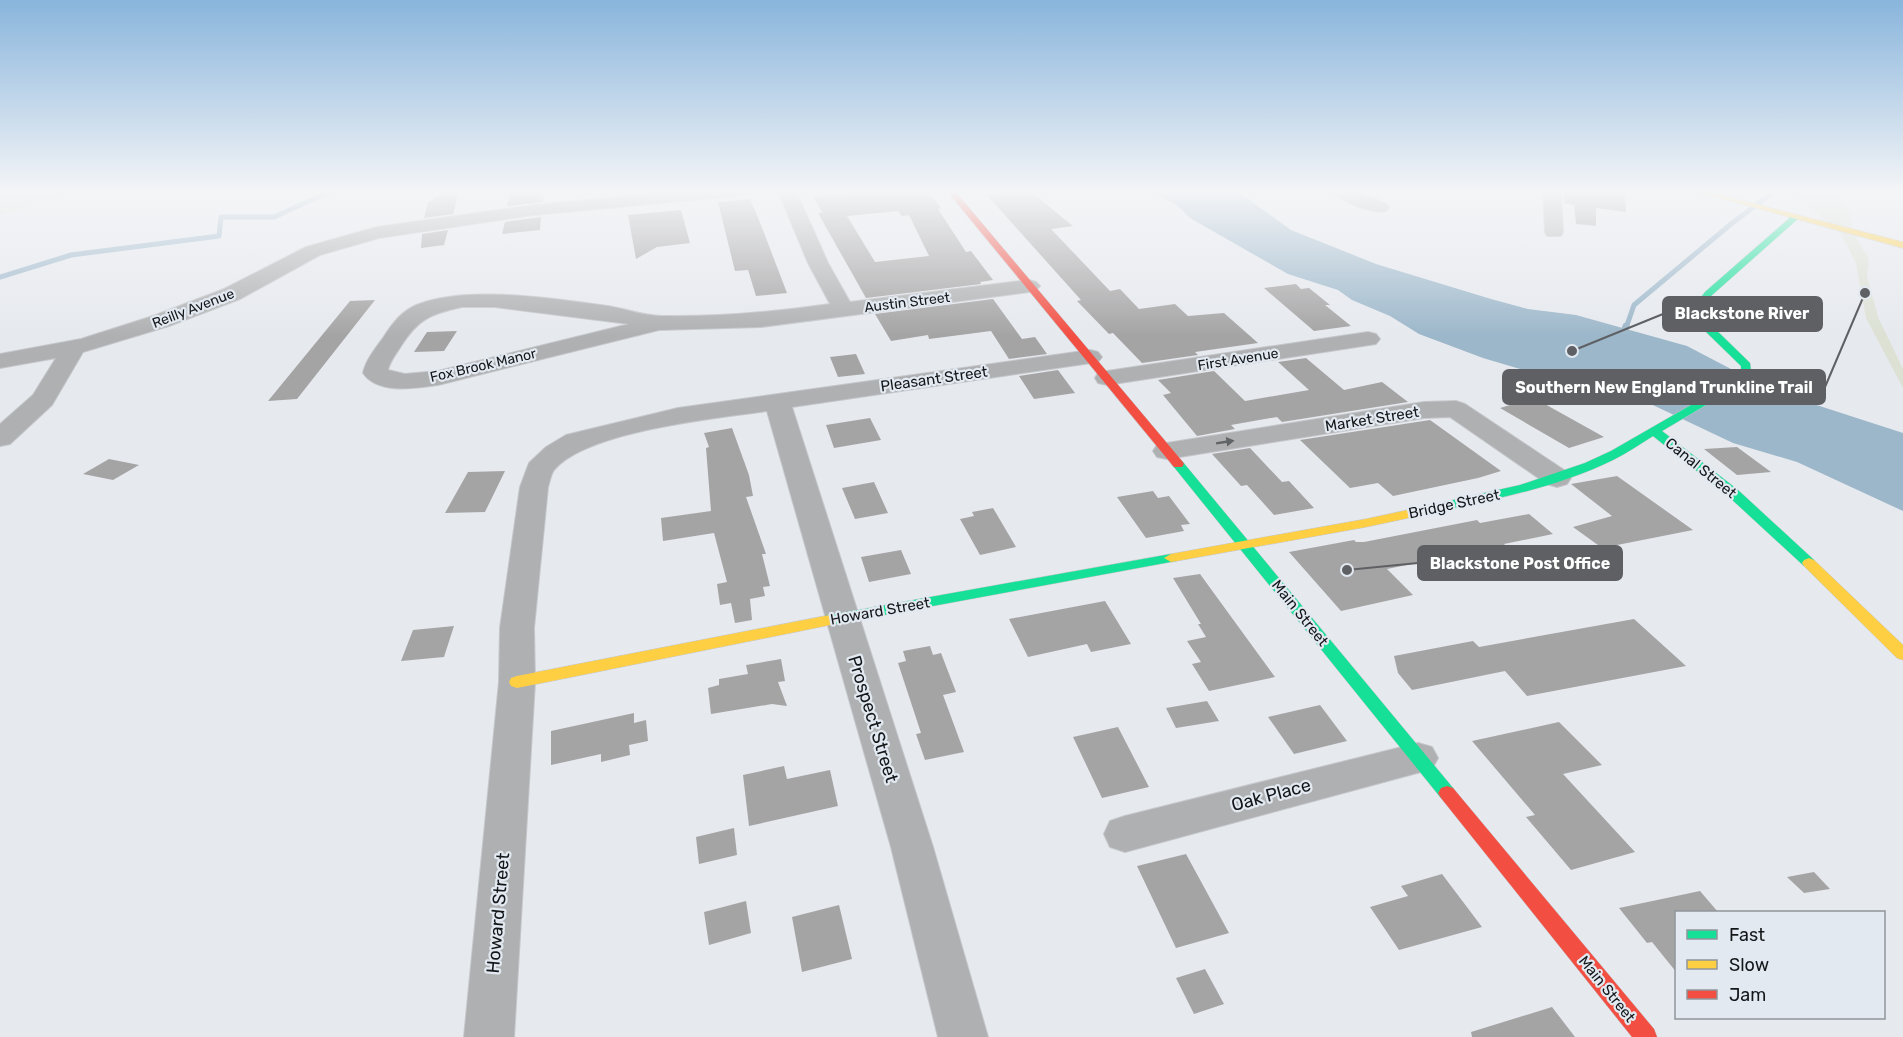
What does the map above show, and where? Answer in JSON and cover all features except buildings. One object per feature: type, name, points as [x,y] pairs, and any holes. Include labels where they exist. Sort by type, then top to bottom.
[{"type":"street","name":"Reilly Avenue","points":[[0,361],[74,347],[125,333],[232,294],[313,251],[353,239]]},
{"type":"street","name":"Austin Street","points":[[808,239],[843,309],[1029,286]]},
{"type":"street","name":"Main Street","points":[[991,239],[1245,545],[1646,1037]]},
{"type":"street","name":"Canal Street","points":[[1770,239],[1708,294],[1701,304],[1705,325],[1746,364],[1746,372],[1660,428],[1828,580],[1903,654]]},
{"type":"street","points":[[1882,239],[1903,245]]},
{"type":"street","name":"Fox Brook Manor","points":[[659,323],[609,313],[495,301],[462,300],[426,309],[412,317],[401,328],[377,364],[375,373],[383,379],[400,381],[438,378],[659,323],[741,321],[843,309]]},
{"type":"street","name":"First Avenue","points":[[1107,378],[1368,339]]},
{"type":"street","points":[[0,438],[43,400],[74,347]]},
{"type":"street","name":"Pleasant Street","points":[[778,403],[1090,357]]},
{"type":"street","name":"Prospect Street","points":[[778,403],[912,847],[963,1037]]},
{"type":"street","name":"Howard Street","points":[[489,1037],[517,682],[517,628],[534,487],[539,469],[556,453],[576,441],[678,416],[778,403]]},
{"type":"street","name":"Market Street","points":[[1167,451],[1440,408],[1456,409],[1557,478]]},
{"type":"street","name":"Bridge Street","points":[[1245,545],[1424,511],[1524,488],[1609,458],[1660,428]]},
{"type":"street","name":"Howard Street","points":[[517,682],[843,618],[1245,545]]},
{"type":"street","name":"Oak Place","points":[[1125,834],[1418,758]]},
{"type":"shaded area","points":[[1844,239],[1857,239],[1869,259],[1867,276],[1878,317],[1903,369],[1903,388],[1866,318],[1856,263]]},
{"type":"water","points":[[1227,239],[1314,239],[1376,264],[1491,299],[1528,309],[1576,315],[1687,346],[1773,391],[1903,433],[1903,511],[1797,462],[1733,443],[1619,389],[1578,386],[1483,358],[1419,334],[1390,316],[1352,300],[1338,290],[1288,274]]},
{"type":"waterway","points":[[0,277],[71,255],[193,239]]},
{"type":"waterway","points":[[1626,328],[1634,305],[1713,239]]},
{"type":"waterway","points":[[1623,336],[1626,326]]},
{"type":"traffic: fast","points":[[1770,239],[1708,294],[1701,304],[1705,325],[1746,365],[1746,372],[1702,403],[1654,431],[1733,493],[1809,563]]},
{"type":"traffic: fast","points":[[1436,508],[1568,474],[1610,457],[1654,431]]},
{"type":"traffic: fast","points":[[1178,464],[1447,793]]},
{"type":"traffic: fast","points":[[830,620],[1171,558]]},
{"type":"traffic: slow","points":[[1882,239],[1903,245]]},
{"type":"traffic: slow","points":[[1171,558],[1436,508]]},
{"type":"traffic: slow","points":[[1809,563],[1903,654]]},
{"type":"traffic: slow","points":[[517,682],[830,620]]},
{"type":"traffic: jam","points":[[991,239],[1178,464]]},
{"type":"traffic: jam","points":[[1447,793],[1646,1037]]},
{"type":"place","name":"Southern New England Trunkline Trail","points":[[1865,293]]},
{"type":"place","name":"Blackstone River","points":[[1572,351]]},
{"type":"place","name":"Blackstone Post Office","points":[[1347,570]]}]
